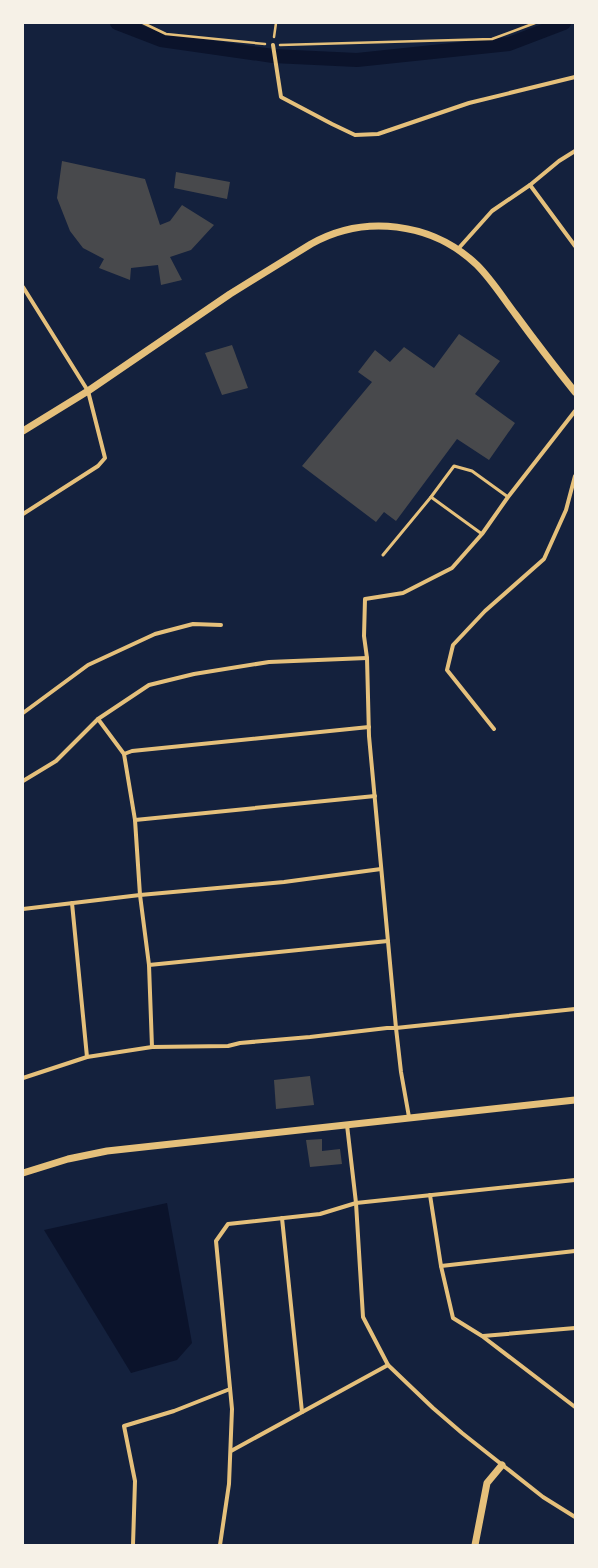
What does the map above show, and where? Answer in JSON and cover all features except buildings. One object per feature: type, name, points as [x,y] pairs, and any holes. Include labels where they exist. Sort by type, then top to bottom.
[{"type":"street","points":[[273,45],[281,97],[332,124],[355,134],[378,134],[469,103],[524,88],[575,77]]},
{"type":"street","points":[[458,249],[492,211],[530,185],[559,161],[575,151]]},
{"type":"street","points":[[530,185],[575,246]]},
{"type":"street","points":[[23,431],[88,391],[230,294],[324,237],[349,229],[371,225],[412,228],[431,235],[458,249],[476,264],[492,281],[553,366],[575,392]]},
{"type":"street","points":[[23,287],[88,391],[105,458],[98,466],[23,514]]},
{"type":"street","points":[[409,1117],[401,1072],[396,1028],[381,869],[369,727],[367,658],[364,636],[365,599],[403,593],[452,568],[482,534],[575,411]]},
{"type":"street","points":[[494,729],[447,670],[453,645],[485,611],[544,559],[566,510],[575,476]]},
{"type":"street","points":[[23,713],[88,666],[155,634],[193,624],[221,626]]},
{"type":"street","points":[[23,781],[56,761],[98,719],[149,685],[194,674],[269,662],[367,658]]},
{"type":"street","points":[[98,719],[124,754],[135,820],[140,895],[149,965],[152,1047]]},
{"type":"street","points":[[124,754],[132,751],[369,727]]},
{"type":"street","points":[[135,820],[375,796]]},
{"type":"street","points":[[23,909],[140,895],[284,882],[381,869]]},
{"type":"street","points":[[72,903],[87,1057]]},
{"type":"street","points":[[149,965],[388,941]]},
{"type":"street","points":[[23,1078],[87,1057],[152,1047],[228,1046],[240,1043],[575,1009]]},
{"type":"street","points":[[23,1173],[68,1159],[106,1150],[575,1100]]},
{"type":"street","points":[[347,1125],[356,1203],[363,1317],[388,1365],[433,1408],[502,1465],[543,1497],[575,1517]]},
{"type":"street","points":[[220,1545],[229,1484],[232,1409],[216,1241],[228,1224],[320,1214],[356,1203],[575,1180]]},
{"type":"street","points":[[430,1195],[441,1266],[453,1318],[482,1336],[575,1408]]},
{"type":"street","points":[[282,1218],[302,1412]]},
{"type":"street","points":[[441,1266],[575,1251]]},
{"type":"street","points":[[482,1336],[575,1328]]},
{"type":"street","points":[[231,1451],[388,1365]]},
{"type":"street","points":[[133,1545],[135,1481],[124,1426],[174,1411],[230,1389]]},
{"type":"street","points":[[475,1545],[487,1483],[502,1465]]},
{"type":"lane","points":[[383,555],[431,497],[454,466],[472,471],[508,498]]},
{"type":"lane","points":[[431,497],[482,534]]},
{"type":"path","points":[[142,23],[166,34],[273,45],[492,39],[535,23]]},
{"type":"path","points":[[273,45],[276,23]]},
{"type":"water","points":[[167,1203],[192,1343],[177,1360],[131,1373],[44,1230]]},
{"type":"waterway","points":[[117,23],[161,40],[273,56],[357,60],[509,44],[564,23]]}]
